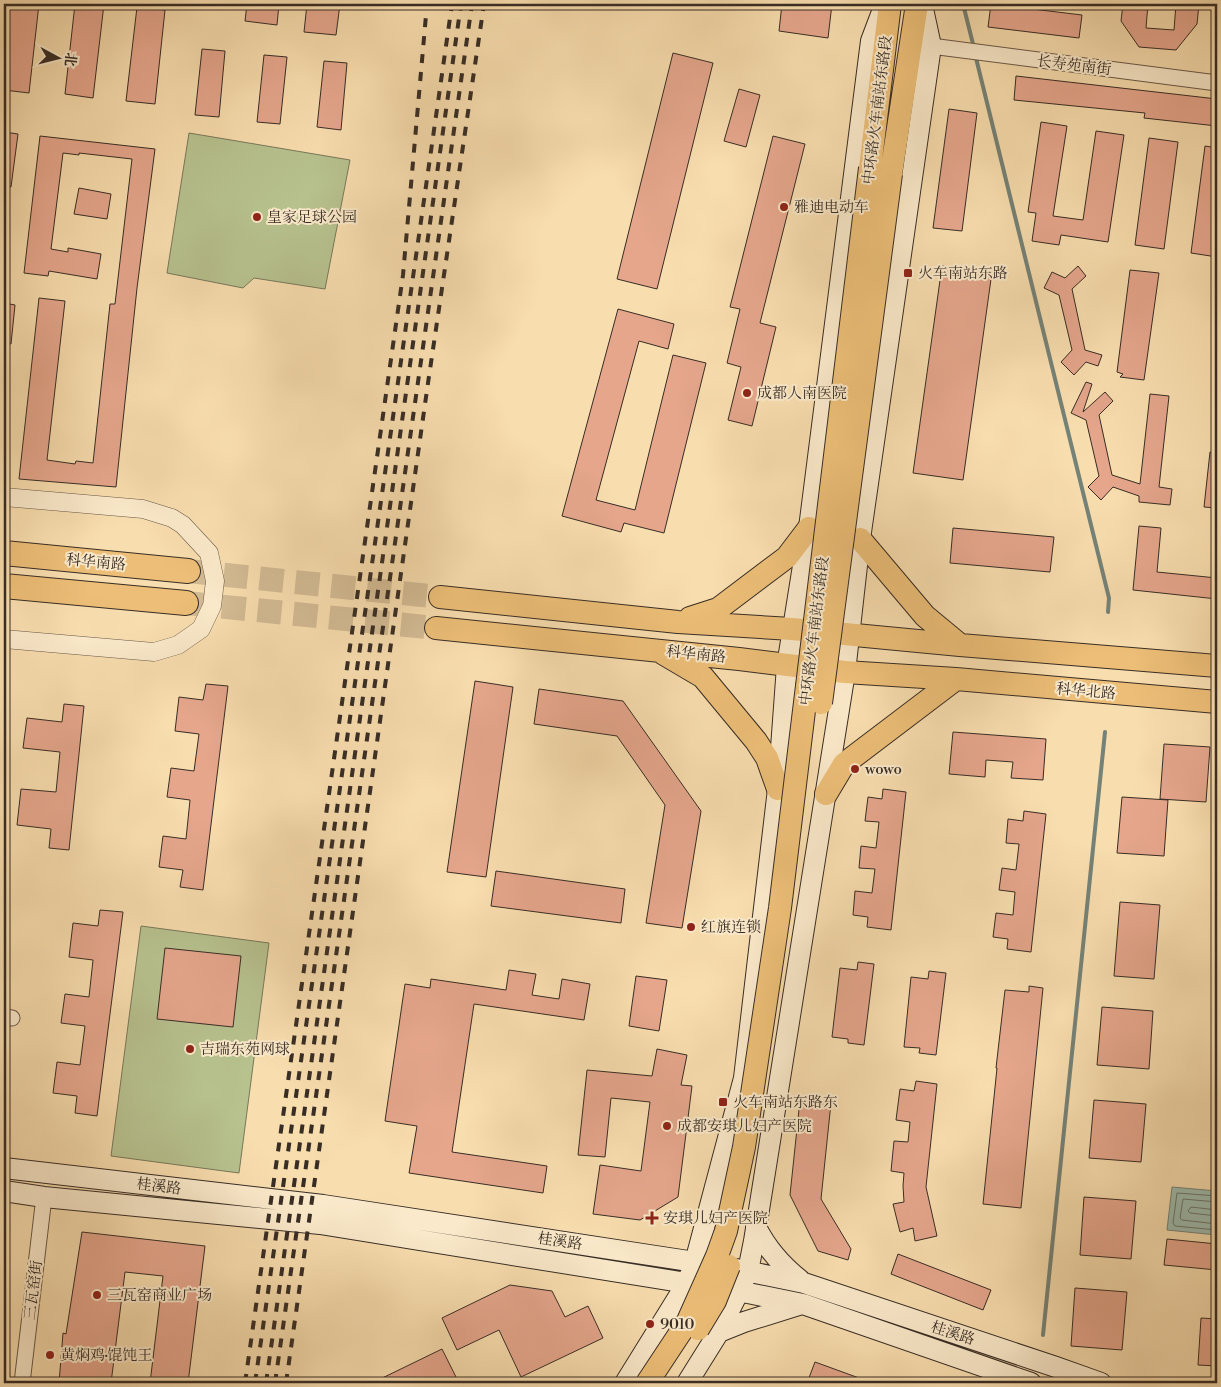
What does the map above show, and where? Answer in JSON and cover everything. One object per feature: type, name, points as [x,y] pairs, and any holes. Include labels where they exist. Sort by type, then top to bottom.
[{"type":"highway","name":"科华南路","points":[[4,553],[188,571]]},
{"type":"highway","points":[[4,586],[186,603]]},
{"type":"main road","points":[[625,1383],[687,1283],[695,1262],[744,1078],[778,789],[787,666],[809,528],[871,41],[885,4]]},
{"type":"main road","name":"中环路火车南站东路段","points":[[727,1251],[726,1232],[744,1147],[780,908],[890,4]]},
{"type":"main road","name":"中环路火车南站东路段","points":[[727,1251],[759,1151],[891,174],[917,4]]},
{"type":"main road","points":[[687,1383],[719,1332],[748,1271],[756,1227],[845,672],[860,539],[931,46],[922,4]]},
{"type":"main road","points":[[678,622],[718,609],[786,557],[809,528]]},
{"type":"main road","points":[[860,539],[925,616],[960,645],[1217,666]]},
{"type":"main road","name":"科华南路","points":[[440,597],[678,622],[792,629],[960,645]]},
{"type":"main road","name":"科华南路","points":[[436,628],[657,650],[845,672],[956,679]]},
{"type":"main road","points":[[657,650],[703,677],[756,741],[767,758],[778,789]]},
{"type":"main road","points":[[826,794],[844,764],[956,679]]},
{"type":"main road","name":"科华北路","points":[[956,679],[1217,702]]},
{"type":"main road","name":"桂溪路","points":[[4,1168],[323,1205],[748,1271],[804,1283],[1101,1383]]},
{"type":"main road","name":"桂溪路","points":[[4,1191],[44,1197],[320,1224],[739,1291],[803,1304],[1028,1383]]},
{"type":"main road","points":[[756,1227],[764,1243],[780,1263],[804,1283]]},
{"type":"main road","points":[[647,1383],[688,1321],[727,1251]]},
{"type":"main road","points":[[664,1383],[714,1301],[727,1251]]},
{"type":"main road","points":[[719,1332],[744,1322],[803,1304]]},
{"type":"street","name":"长寿苑南街","points":[[931,46],[1217,83]]},
{"type":"street","points":[[4,497],[144,510],[172,518],[183,526],[209,553],[215,581],[212,606],[201,629],[178,645],[154,652],[4,639]]},
{"type":"street","name":"三瓦窑街","points":[[22,1383],[44,1197]]},
{"type":"green space","name":"皇家足球公园","points":[[189,133],[350,160],[325,289],[254,278],[243,288],[167,273]]},
{"type":"green space","name":"吉瑞东苑网球","points":[[141,926],[269,943],[239,1173],[111,1156]]},
{"type":"water","points":[[1172,1187],[1217,1191],[1217,1235],[1167,1230]]},
{"type":"building","points":[[10,4],[39,4],[29,93],[4,90],[4,62]]},
{"type":"building","points":[[75,4],[104,4],[93,98],[65,94]]},
{"type":"building","points":[[247,4],[279,4],[277,25],[245,21]]},
{"type":"building","points":[[307,4],[340,4],[336,35],[304,32]]},
{"type":"building","points":[[782,4],[832,4],[828,38],[779,31]]},
{"type":"building","points":[[991,4],[1082,15],[1079,38],[988,27]]},
{"type":"building","points":[[1123,4],[1148,4],[1146,28],[1174,30],[1176,4],[1199,4],[1197,24],[1176,50],[1139,47],[1121,21]]},
{"type":"building","points":[[137,7],[165,10],[155,104],[126,101]]},
{"type":"building","points":[[202,49],[225,51],[219,117],[195,115]]},
{"type":"building","points":[[673,53],[713,63],[657,289],[617,279]]},
{"type":"building","points":[[264,55],[287,57],[280,124],[257,122]]},
{"type":"building","points":[[324,61],[347,63],[341,130],[317,127]]},
{"type":"building","points":[[1016,76],[1217,99],[1217,126],[1144,118],[1145,113],[1014,100]]},
{"type":"building","points":[[739,89],[760,95],[746,147],[724,141]]},
{"type":"building","points":[[949,109],[977,113],[962,231],[933,228]]},
{"type":"building","points":[[1041,122],[1067,126],[1053,216],[1083,220],[1096,131],[1124,135],[1108,242],[1061,235],[1059,245],[1032,241],[1036,213],[1028,212]]},
{"type":"building","points":[[4,132],[18,134],[11,187],[4,187]]},
{"type":"building","points":[[40,136],[155,149],[137,288],[116,487],[19,479],[39,298],[65,301],[47,460],[75,464],[76,461],[93,463],[110,304],[115,304],[132,159],[63,153],[51,249],[68,252],[68,248],[101,254],[97,279],[49,271],[48,276],[24,273]]},
{"type":"building","points":[[773,136],[805,144],[760,323],[776,327],[752,426],[728,420],[741,367],[727,363],[740,309],[730,307]]},
{"type":"building","points":[[1149,138],[1178,142],[1164,249],[1135,245]]},
{"type":"building","points":[[1205,146],[1217,148],[1217,257],[1191,253]]},
{"type":"building","points":[[79,188],[111,194],[107,219],[74,214]]},
{"type":"building","points":[[942,266],[992,272],[963,480],[913,473]]},
{"type":"building","points":[[1078,266],[1086,276],[1072,289],[1085,350],[1102,355],[1098,366],[1086,362],[1074,375],[1061,362],[1072,350],[1059,295],[1044,288],[1052,272],[1065,278]]},
{"type":"building","points":[[1130,270],[1159,273],[1144,380],[1120,377],[1123,374],[1117,372]]},
{"type":"building","points":[[4,303],[15,305],[11,344],[4,343]]},
{"type":"building","points":[[618,309],[674,324],[668,349],[639,341],[596,500],[635,510],[673,355],[706,363],[664,533],[624,523],[621,532],[562,516]]},
{"type":"building","points":[[1086,382],[1092,384],[1083,412],[1105,392],[1113,401],[1099,415],[1112,475],[1140,484],[1150,394],[1169,396],[1159,487],[1172,489],[1170,505],[1139,502],[1139,496],[1113,487],[1101,500],[1088,487],[1099,476],[1086,420],[1071,413]]},
{"type":"building","points":[[1210,452],[1217,452],[1217,508],[1204,507]]},
{"type":"building","points":[[1139,526],[1161,528],[1157,572],[1217,578],[1217,599],[1133,590]]},
{"type":"building","points":[[953,528],[1054,537],[1050,572],[950,563]]},
{"type":"building","points":[[475,681],[513,687],[486,877],[447,872]]},
{"type":"building","points":[[206,684],[228,686],[203,890],[180,887],[183,870],[159,867],[163,836],[186,839],[190,800],[167,797],[171,768],[194,771],[199,734],[175,731],[179,697],[203,700]]},
{"type":"building","points":[[539,689],[623,701],[701,811],[682,928],[646,923],[665,805],[617,736],[534,724]]},
{"type":"building","points":[[64,704],[84,706],[69,850],[49,848],[51,829],[17,825],[21,789],[56,792],[60,752],[23,748],[27,718],[62,722]]},
{"type":"building","points":[[953,732],[1046,739],[1043,780],[1011,778],[1013,762],[986,760],[985,777],[949,774]]},
{"type":"building","points":[[1164,744],[1210,747],[1206,802],[1160,799]]},
{"type":"building","points":[[883,789],[906,792],[891,930],[867,927],[868,917],[853,915],[855,891],[872,893],[875,869],[859,868],[861,846],[876,848],[879,822],[865,821],[868,797],[882,799]]},
{"type":"building","points":[[1122,797],[1168,800],[1164,856],[1117,853]]},
{"type":"building","points":[[1024,811],[1046,814],[1031,952],[1007,949],[1008,939],[993,937],[996,913],[1013,915],[1015,892],[999,890],[1002,868],[1016,870],[1019,844],[1006,843],[1008,819],[1023,821]]},
{"type":"building","points":[[496,871],[625,889],[621,923],[491,906]]},
{"type":"building","points":[[1120,902],[1160,905],[1154,979],[1114,976]]},
{"type":"building","points":[[100,910],[123,912],[97,1116],[75,1113],[77,1096],[53,1093],[57,1062],[80,1065],[85,1026],[61,1023],[65,994],[89,997],[93,960],[69,957],[73,923],[98,926]]},
{"type":"building","points":[[165,948],[241,956],[233,1027],[157,1019]]},
{"type":"building","points":[[858,962],[874,964],[864,1045],[848,1043],[848,1039],[832,1037],[840,968],[857,970]]},
{"type":"building","points":[[509,970],[536,974],[532,995],[559,999],[562,979],[590,984],[584,1020],[474,1004],[452,1152],[547,1166],[543,1193],[409,1173],[417,1126],[385,1121],[405,984],[430,988],[431,979],[506,990]]},
{"type":"building","points":[[929,971],[946,973],[936,1055],[919,1053],[920,1048],[904,1047],[911,977],[928,979]]},
{"type":"building","points":[[636,976],[667,980],[659,1031],[629,1026]]},
{"type":"building","points":[[1029,986],[1043,988],[1021,1208],[983,1204],[1005,990],[1029,992]]},
{"type":"building","points":[[1102,1007],[1153,1011],[1149,1069],[1097,1065]]},
{"type":"building","name":"成都安琪儿妇产医院","points":[[657,1049],[687,1055],[681,1085],[692,1086],[678,1197],[640,1220],[593,1214],[600,1165],[641,1171],[650,1102],[611,1098],[605,1157],[578,1155],[587,1070],[652,1076]]},
{"type":"building","points":[[916,1081],[937,1084],[926,1187],[937,1236],[915,1241],[913,1228],[900,1232],[893,1204],[904,1202],[904,1173],[891,1171],[894,1141],[908,1142],[910,1122],[896,1120],[900,1089],[914,1091]]},
{"type":"building","points":[[800,1100],[831,1103],[821,1199],[851,1249],[848,1260],[818,1251],[790,1195]]},
{"type":"building","points":[[1094,1100],[1146,1104],[1141,1162],[1089,1158]]},
{"type":"building","points":[[1084,1197],[1136,1201],[1131,1259],[1080,1255]]},
{"type":"building","name":"三瓦窑商业广场","points":[[82,1232],[205,1246],[188,1383],[150,1383],[163,1276],[125,1272],[111,1383],[59,1383],[63,1333],[66,1334]]},
{"type":"building","points":[[1167,1239],[1217,1244],[1217,1270],[1164,1265]]},
{"type":"building","points":[[898,1254],[991,1290],[983,1310],[891,1274]]},
{"type":"building","points":[[510,1285],[552,1291],[565,1317],[588,1306],[603,1338],[521,1377],[499,1330],[457,1350],[442,1318]]},
{"type":"building","points":[[1075,1288],[1127,1292],[1122,1350],[1071,1346]]},
{"type":"building","points":[[1201,1318],[1217,1319],[1217,1366],[1198,1365]]},
{"type":"building","points":[[442,1349],[456,1377],[443,1383],[372,1383]]},
{"type":"building","points":[[815,1362],[870,1382],[870,1383],[807,1383]]},
{"type":"waterway","points":[[963,4],[974,48]]},
{"type":"waterway","points":[[975,54],[1109,598],[1108,612]]},
{"type":"waterway","points":[[1043,1335],[1105,732]]},
{"type":"tunnel","points":[[188,571],[440,597]]},
{"type":"tunnel","points":[[186,603],[436,628]]},
{"type":"railway","points":[[245,1383],[403,275],[427,4]]},
{"type":"railway","points":[[255,1383],[452,4]]},
{"type":"railway","points":[[266,1383],[461,4]]},
{"type":"railway","points":[[275,1383],[472,4]]},
{"type":"railway","points":[[286,1383],[428,383],[484,4]]},
{"type":"place","name":"雅迪电动车","points":[[784,207]]},
{"type":"place","name":"皇家足球公园","points":[[257,217]]},
{"type":"place","name":"火车南站东路","points":[[908,273]]},
{"type":"place","name":"成都人南医院","points":[[747,393]]},
{"type":"place","name":"wowo","points":[[855,769]]},
{"type":"place","name":"红旗连锁","points":[[691,927]]},
{"type":"place","name":"吉瑞东苑网球","points":[[190,1049]]},
{"type":"place","name":"火车南站东路东","points":[[723,1102]]},
{"type":"place","name":"成都安琪儿妇产医院","points":[[667,1126]]},
{"type":"place","name":"安琪儿妇产医院","points":[[652,1218]]},
{"type":"place","name":"三瓦窑商业广场","points":[[97,1295]]},
{"type":"place","name":"9010","points":[[650,1324]]},
{"type":"place","name":"黄焖鸡·馄饨王","points":[[50,1355]]}]
